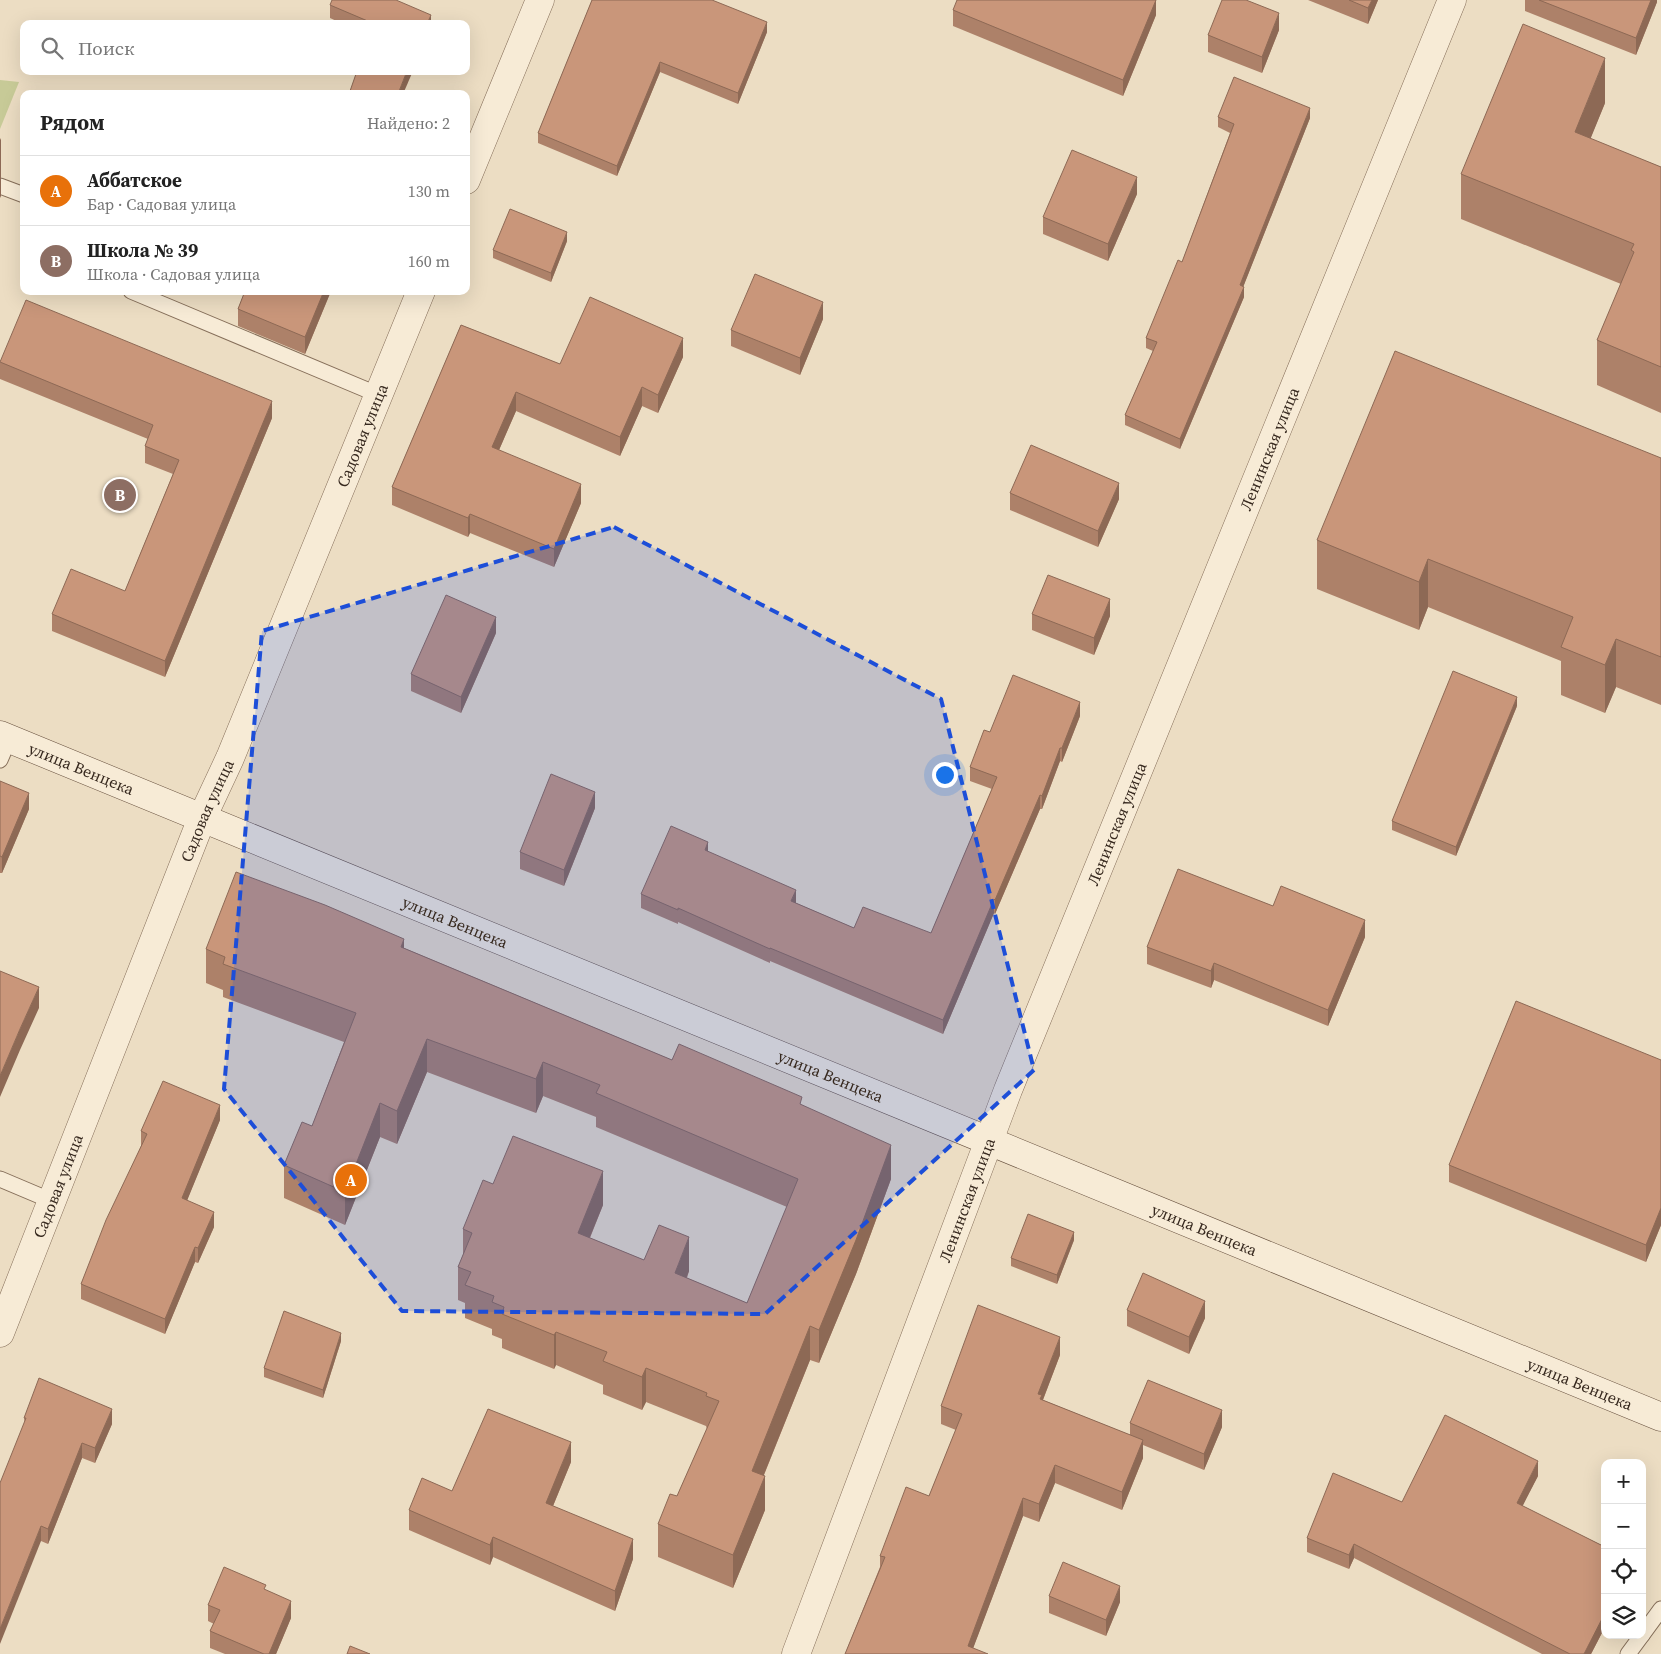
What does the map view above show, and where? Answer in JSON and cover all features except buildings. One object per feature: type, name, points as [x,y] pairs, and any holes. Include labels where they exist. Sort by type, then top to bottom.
[{"type":"street","points":[[470,170],[540,0]]},
{"type":"street","name":"Ленинская улица","points":[[796,1654],[1015,1071],[1452,0]]},
{"type":"street","name":"Садовая улица","points":[[0,1333],[202,818],[230,758],[419,295]]},
{"type":"street","name":"улица Венцека","points":[[3,745],[202,818],[1661,1417]]},
{"type":"lane","points":[[0,186],[20,194]]},
{"type":"lane","points":[[140,295],[378,395]]},
{"type":"lane","points":[[0,1179],[52,1201]]},
{"type":"lane","points":[[1646,1630],[1661,1609]]},
{"type":"lane","points":[[1628,1654],[1639,1639]]},
{"type":"highlighted area","points":[[614,527],[941,699],[1034,1070],[765,1314],[402,1311],[224,1089],[262,631]]},
{"type":"green space","points":[[0,80],[19,82],[0,129]]},
{"type":"place","name":"Школа № 39","points":[[120,495]]},
{"type":"place","name":"Аббатское","points":[[351,1180]]}]
